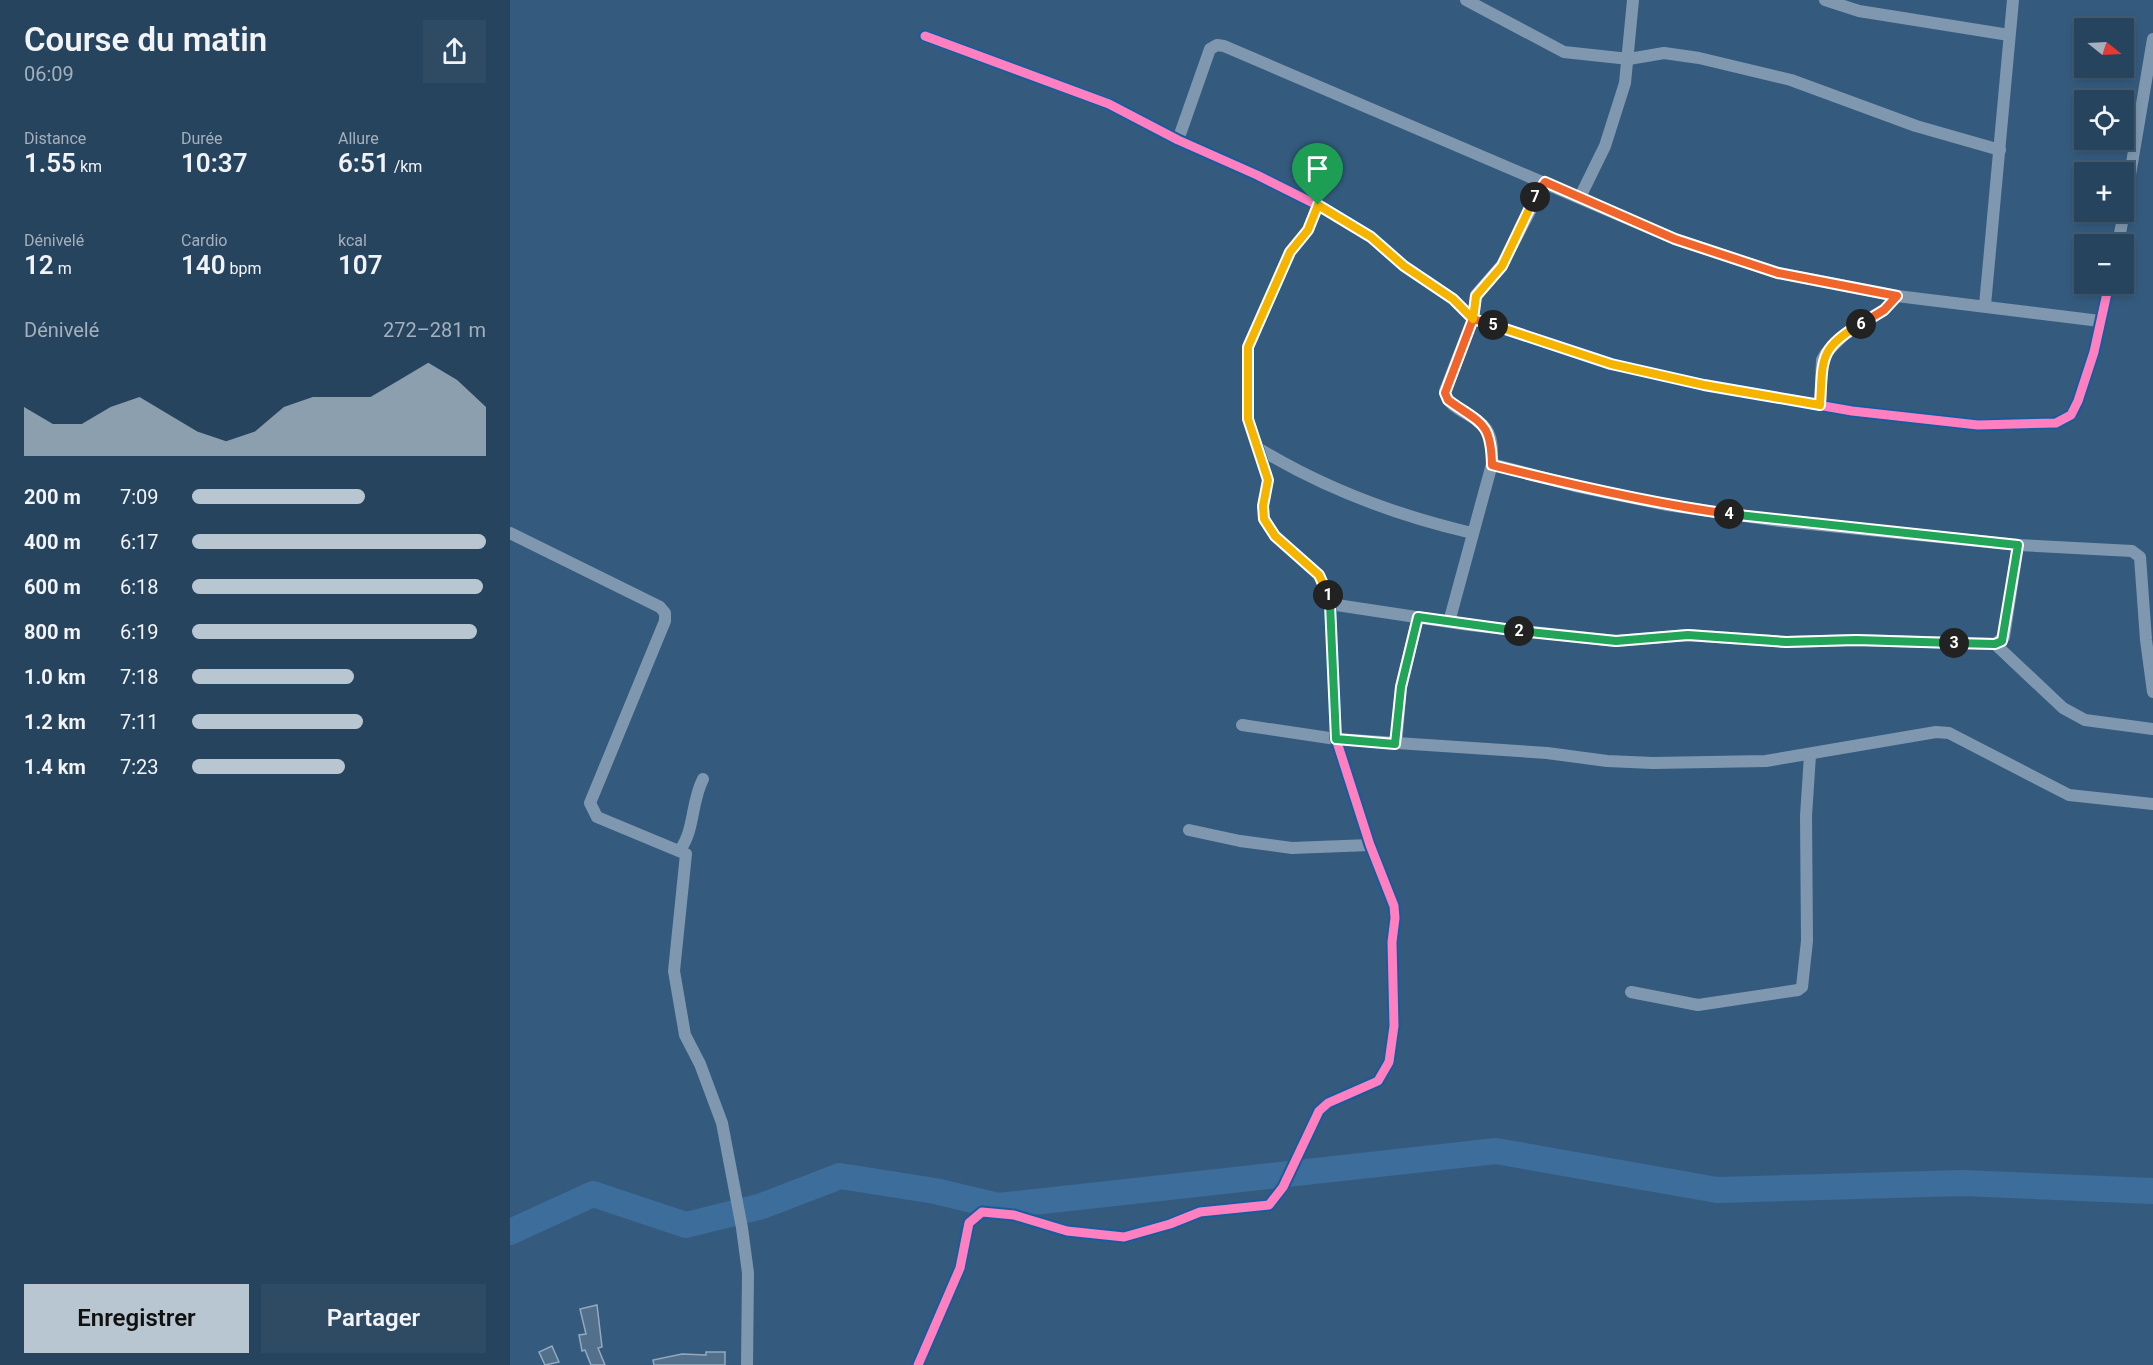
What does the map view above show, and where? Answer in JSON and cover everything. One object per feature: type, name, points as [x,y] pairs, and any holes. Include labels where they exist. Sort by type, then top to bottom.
[{"type":"street","points":[[1466,0],[1564,52],[1629,59],[1664,53],[1699,58],[1780,77],[1916,126],[2000,150]]},
{"type":"street","points":[[1580,197],[1605,146],[1625,83],[1633,0]]},
{"type":"street","points":[[1826,0],[1859,11],[2009,35]]},
{"type":"street","points":[[1985,305],[2013,0]]},
{"type":"street","points":[[925,36],[1109,104],[1178,140],[1318,205],[1371,237],[1404,266],[1453,299],[1473,319],[1611,364],[1704,385],[1820,405],[1978,425],[2029,426],[2066,421],[2078,401],[2107,294]]},
{"type":"street","points":[[2132,162],[2153,39]]},
{"type":"street","points":[[1178,140],[1210,49],[1216,45],[1232,48],[1675,239],[1778,273],[1897,296],[1985,305],[2100,321]]},
{"type":"street","points":[[1449,622],[1492,465],[1492,443],[1486,428],[1448,400],[1445,393],[1473,319],[1476,296],[1502,266],[1545,182]]},
{"type":"street","points":[[918,1365],[960,1268],[969,1223],[982,1212],[1014,1215],[1067,1231],[1124,1237],[1170,1224],[1200,1212],[1269,1205],[1283,1187],[1319,1111],[1328,1103],[1378,1082],[1389,1062],[1393,1046],[1394,906],[1370,845],[1336,739],[1330,604],[1319,575],[1275,536],[1264,519],[1263,506],[1268,480],[1248,419],[1248,347],[1290,252],[1308,230],[1318,205]]},
{"type":"street","points":[[1820,405],[1822,360],[1826,353],[1845,334],[1884,310],[1897,296]]},
{"type":"street","points":[[1258,448],[1288,466],[1371,505],[1472,533]]},
{"type":"street","points":[[1492,465],[1575,486],[1667,505],[1780,521],[2018,545],[2132,551],[2137,554],[2153,692]]},
{"type":"street","points":[[510,532],[660,607],[665,613],[665,621],[590,803],[597,817],[686,854],[674,970],[685,1035],[700,1064],[722,1123],[742,1228],[748,1273],[747,1365]]},
{"type":"street","points":[[1330,604],[1449,622],[1616,641],[1688,635],[1786,642],[1856,640],[1995,644],[2004,637],[2018,545]]},
{"type":"street","points":[[1395,744],[1401,687],[1418,617]]},
{"type":"street","points":[[1995,644],[2063,708],[2085,720],[2153,729]]},
{"type":"street","points":[[1242,725],[1336,739],[1547,753],[1653,764],[1767,761],[1936,732],[1949,733],[2069,795],[2153,804]]},
{"type":"street","points":[[1631,992],[1698,1005],[1750,999],[1798,990],[1802,987],[1807,940],[1806,816],[1810,755]]},
{"type":"street","points":[[680,850],[689,837],[695,795],[703,778]]},
{"type":"street","points":[[1189,830],[1240,841],[1292,848],[1370,845]]},
{"type":"building","points":[[597,1305],[602,1347],[598,1348],[605,1365],[591,1365],[585,1350],[582,1351],[579,1335],[586,1334],[580,1309]]},
{"type":"building","points":[[552,1346],[559,1362],[545,1365],[539,1352]]},
{"type":"building","points":[[706,1352],[725,1352],[725,1365],[654,1365],[653,1360],[682,1354],[706,1355]]},
{"type":"waterway","points":[[510,1232],[593,1194],[686,1225],[762,1206],[840,1176],[935,1191],[998,1206],[1496,1151],[1717,1190],[1963,1183],[2153,1191]]},
{"type":"cycle path","points":[[925,36],[1109,104],[1178,140],[1257,175],[1335,214],[1371,237],[1404,266],[1453,299],[1473,319],[1611,364],[1704,385],[1852,411],[1978,425],[2056,423],[2071,415],[2078,401],[2094,352],[2107,294]]},
{"type":"cycle path","points":[[918,1365],[960,1268],[969,1223],[982,1212],[1014,1215],[1067,1231],[1124,1237],[1170,1224],[1200,1212],[1269,1205],[1283,1187],[1319,1111],[1328,1103],[1378,1081],[1389,1062],[1394,1026],[1392,942],[1394,906],[1370,845],[1336,739],[1330,604],[1325,585],[1319,575],[1275,536],[1264,519],[1263,506],[1268,480],[1248,419],[1248,347],[1290,252],[1308,230],[1318,205]]},
{"type":"route","points":[[1318,205],[1308,230],[1290,252],[1248,347],[1250,399],[1248,419],[1268,480],[1263,506],[1264,519],[1275,536],[1319,575],[1325,585],[1330,604],[1336,739],[1395,744],[1401,687],[1418,617],[1576,638],[1616,641],[1688,635],[1786,642],[1856,640],[1995,644],[2002,641],[2018,545],[1780,521],[1667,505],[1575,486],[1492,465],[1492,443],[1486,428],[1448,400],[1445,393],[1473,319],[1611,364],[1704,385],[1820,405],[1822,360],[1826,353],[1845,334],[1874,318],[1897,296],[1778,273],[1675,239],[1545,182],[1526,215],[1502,266],[1476,296],[1472,308],[1473,319],[1453,299],[1430,286],[1371,237],[1318,205]]}]
